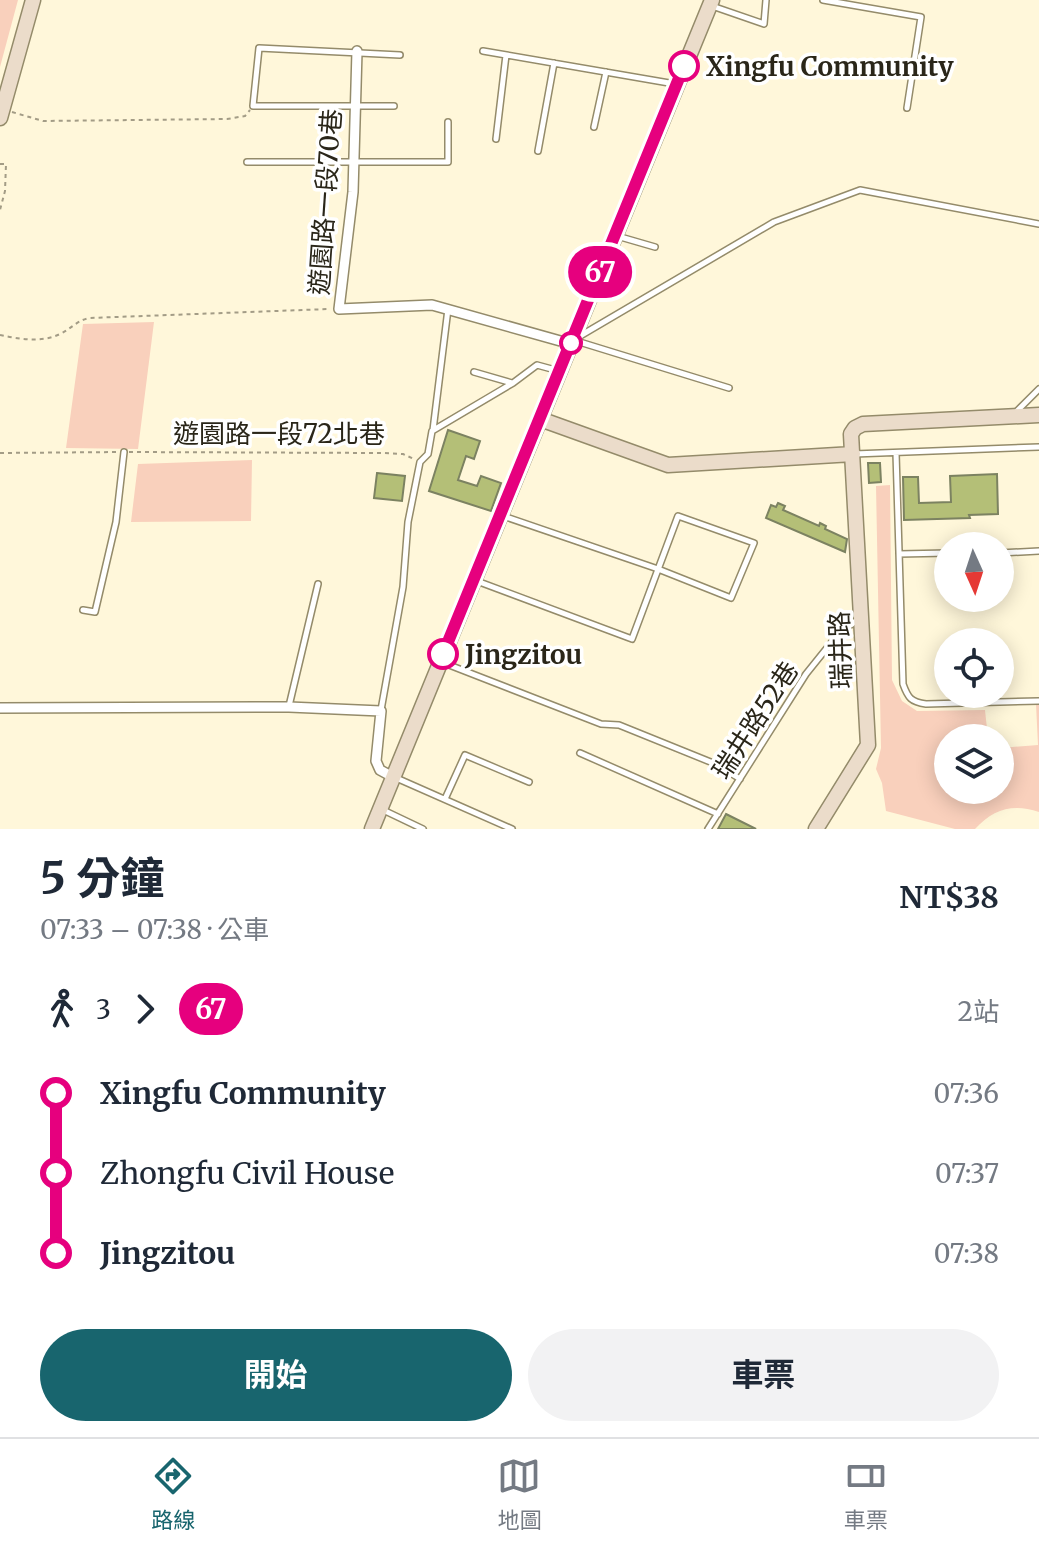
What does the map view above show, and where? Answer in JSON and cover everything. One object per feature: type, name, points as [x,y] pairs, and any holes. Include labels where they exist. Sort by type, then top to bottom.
[{"type":"street","points":[[1,113],[33,0]]},
{"type":"street","points":[[372,829],[711,3]]},
{"type":"street","name":"遊園路一段70巷","points":[[357,51],[353,192],[339,309],[432,305],[564,342],[572,340]]},
{"type":"street","points":[[540,419],[668,465],[853,454],[851,434],[863,424],[1039,415]]},
{"type":"street","name":"瑞井路","points":[[816,829],[868,745],[853,454]]},
{"type":"street","points":[[0,708],[289,707],[381,711],[376,761],[380,770],[393,777]]},
{"type":"lane","points":[[711,3],[764,24],[766,0]]},
{"type":"lane","points":[[823,0],[921,17],[907,108]]},
{"type":"lane","points":[[394,106],[253,106],[259,48],[400,55]]},
{"type":"lane","points":[[483,51],[676,85]]},
{"type":"lane","points":[[496,139],[506,55]]},
{"type":"lane","points":[[538,151],[554,63]]},
{"type":"lane","points":[[594,127],[606,72]]},
{"type":"lane","points":[[247,162],[448,162],[448,122]]},
{"type":"lane","points":[[572,340],[774,222],[860,190],[1039,224]]},
{"type":"lane","points":[[616,236],[655,247]]},
{"type":"lane","name":"遊園路一段72北巷","points":[[420,462],[428,454],[448,308]]},
{"type":"lane","points":[[572,340],[729,388]]},
{"type":"lane","points":[[432,431],[513,383],[537,365],[560,372]]},
{"type":"lane","points":[[474,372],[513,383]]},
{"type":"lane","points":[[1012,417],[1039,389]]},
{"type":"lane","points":[[853,454],[1039,447]]},
{"type":"lane","points":[[83,610],[95,612],[116,522],[124,452]]},
{"type":"lane","points":[[896,453],[903,684],[907,697],[912,702],[926,704],[1039,701]]},
{"type":"lane","points":[[381,711],[403,587],[408,522],[420,462]]},
{"type":"lane","points":[[474,580],[632,639],[658,569],[678,516],[754,543],[731,598],[658,569],[501,515]]},
{"type":"lane","points":[[1014,552],[1039,551]]},
{"type":"lane","points":[[899,554],[934,553]]},
{"type":"lane","points":[[289,707],[318,584]]},
{"type":"lane","name":"瑞井路52巷","points":[[708,829],[806,674],[839,633],[863,616]]},
{"type":"lane","points":[[440,661],[601,724],[619,725],[718,765],[740,779]]},
{"type":"lane","name":"瑞井路52巷","points":[[580,753],[718,814]]},
{"type":"lane","points":[[445,799],[465,755],[529,782]]},
{"type":"lane","points":[[393,777],[512,829]]},
{"type":"lane","points":[[380,808],[423,829]]},
{"type":"path","points":[[1,113],[43,121],[227,119],[245,116],[253,106]]},
{"type":"path","points":[[0,164],[6,164],[5,191],[0,210]]},
{"type":"path","points":[[0,335],[45,339],[61,334],[76,321],[89,318],[339,309]]},
{"type":"path","name":"遊園路一段72北巷","points":[[0,453],[383,453],[403,454],[420,462]]},
{"type":"shaded area","points":[[0,0],[18,0],[0,67]]},
{"type":"shaded area","points":[[154,322],[138,449],[66,448],[83,324]]},
{"type":"shaded area","points":[[252,460],[251,521],[131,522],[138,464]]},
{"type":"shaded area","points":[[890,485],[892,680],[902,701],[917,711],[985,710],[986,724],[934,724],[934,804],[1014,804],[1014,747],[1038,745],[1036,704],[1039,704],[1039,812],[1012,808],[996,812],[975,829],[955,829],[886,811],[882,783],[876,769],[881,748],[876,486]]},
{"type":"building","points":[[448,430],[480,441],[474,459],[466,456],[458,480],[477,486],[481,476],[501,483],[491,511],[429,491]]},
{"type":"building","points":[[868,463],[880,463],[881,482],[869,483]]},
{"type":"building","points":[[377,473],[405,476],[402,501],[374,498]]},
{"type":"building","points":[[997,474],[998,514],[904,520],[903,477],[918,477],[919,503],[951,502],[950,476]]},
{"type":"building","points":[[778,503],[785,506],[783,510],[819,526],[820,523],[826,526],[825,529],[847,539],[845,552],[766,518],[771,505],[776,507]]},
{"type":"building","points":[[726,814],[756,829],[718,829]]},
{"type":"bus line","name":"67","points":[[443,654],[684,66]]},
{"type":"place","name":"Xingfu Community","points":[[684,66]]},
{"type":"place","name":"Jingzitou","points":[[443,654]]}]
